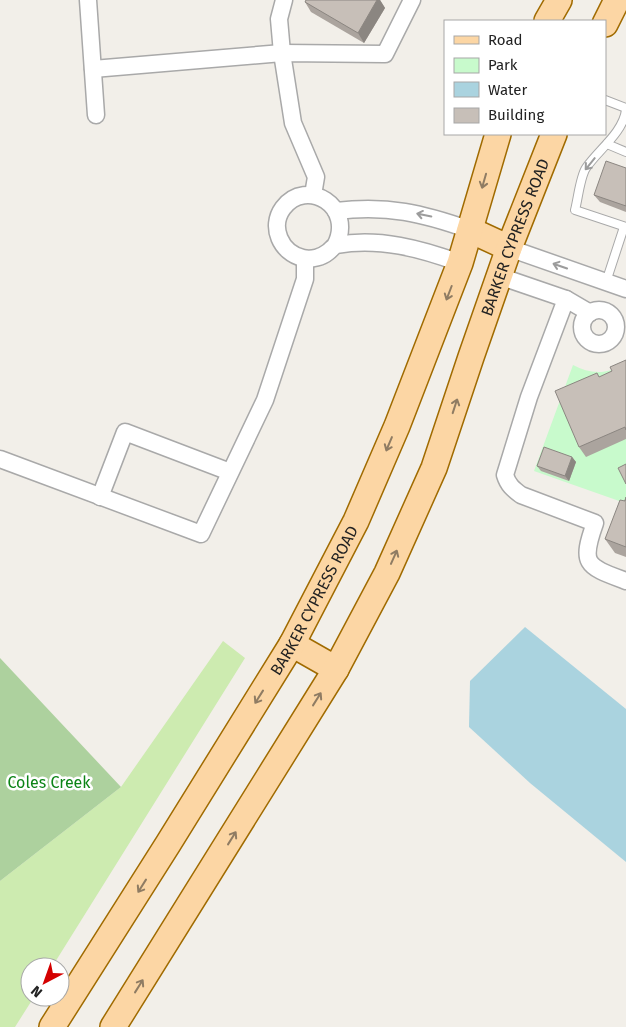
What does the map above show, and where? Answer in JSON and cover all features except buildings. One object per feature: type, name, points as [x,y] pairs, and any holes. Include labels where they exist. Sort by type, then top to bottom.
[{"type":"main road","points":[[548,20],[558,0]]},
{"type":"main road","points":[[606,22],[617,0]]},
{"type":"main road","name":"BARKER CYPRESS ROAD","points":[[52,1027],[292,644],[356,522],[397,426],[460,263],[498,135]]},
{"type":"main road","name":"BARKER CYPRESS ROAD","points":[[113,1027],[336,669],[387,573],[434,468],[509,248],[554,135]]},
{"type":"main road","points":[[470,230],[509,248]]},
{"type":"main road","points":[[460,263],[500,276]]},
{"type":"main road","points":[[292,644],[336,669]]},
{"type":"street","points":[[89,0],[96,115]]},
{"type":"street","points":[[284,0],[279,19],[282,53],[293,123],[316,177],[313,195]]},
{"type":"street","points":[[93,68],[282,53],[385,54],[412,0]]},
{"type":"street","points":[[313,195],[330,203],[336,211],[340,219],[339,237],[335,246],[326,254],[316,258],[294,255],[285,248],[279,239],[277,228],[281,212],[292,200],[302,196],[313,195]]},
{"type":"street","points":[[336,211],[359,208],[395,209],[434,218],[470,230]]},
{"type":"street","points":[[335,246],[361,243],[385,244],[426,251],[460,263]]},
{"type":"street","points":[[509,248],[626,288]]},
{"type":"street","points":[[0,459],[201,534],[265,400],[305,279],[305,258]]},
{"type":"street","points":[[500,276],[595,311],[606,282]]},
{"type":"street","points":[[566,299],[529,397],[505,475],[507,483],[521,494],[595,523],[587,549],[587,557],[596,569],[626,581]]},
{"type":"street","points":[[100,497],[125,432],[230,472]]},
{"type":"lane","points":[[606,100],[626,109],[625,117],[607,144],[585,169],[575,210],[625,227],[606,282]]},
{"type":"lane","points":[[607,144],[626,152]]},
{"type":"green space","points":[[626,364],[626,500],[622,502],[534,471],[573,365],[593,372],[600,372],[613,370]]},
{"type":"green space","points":[[223,641],[245,658],[58,957],[20,957],[20,1007],[28,1007],[15,1027],[0,1027],[0,881],[121,787]]},
{"type":"green space","name":"Coles Creek","points":[[0,658],[121,787],[0,881]]},
{"type":"water","points":[[525,627],[626,709],[626,862],[530,783],[469,727],[470,681]]}]
